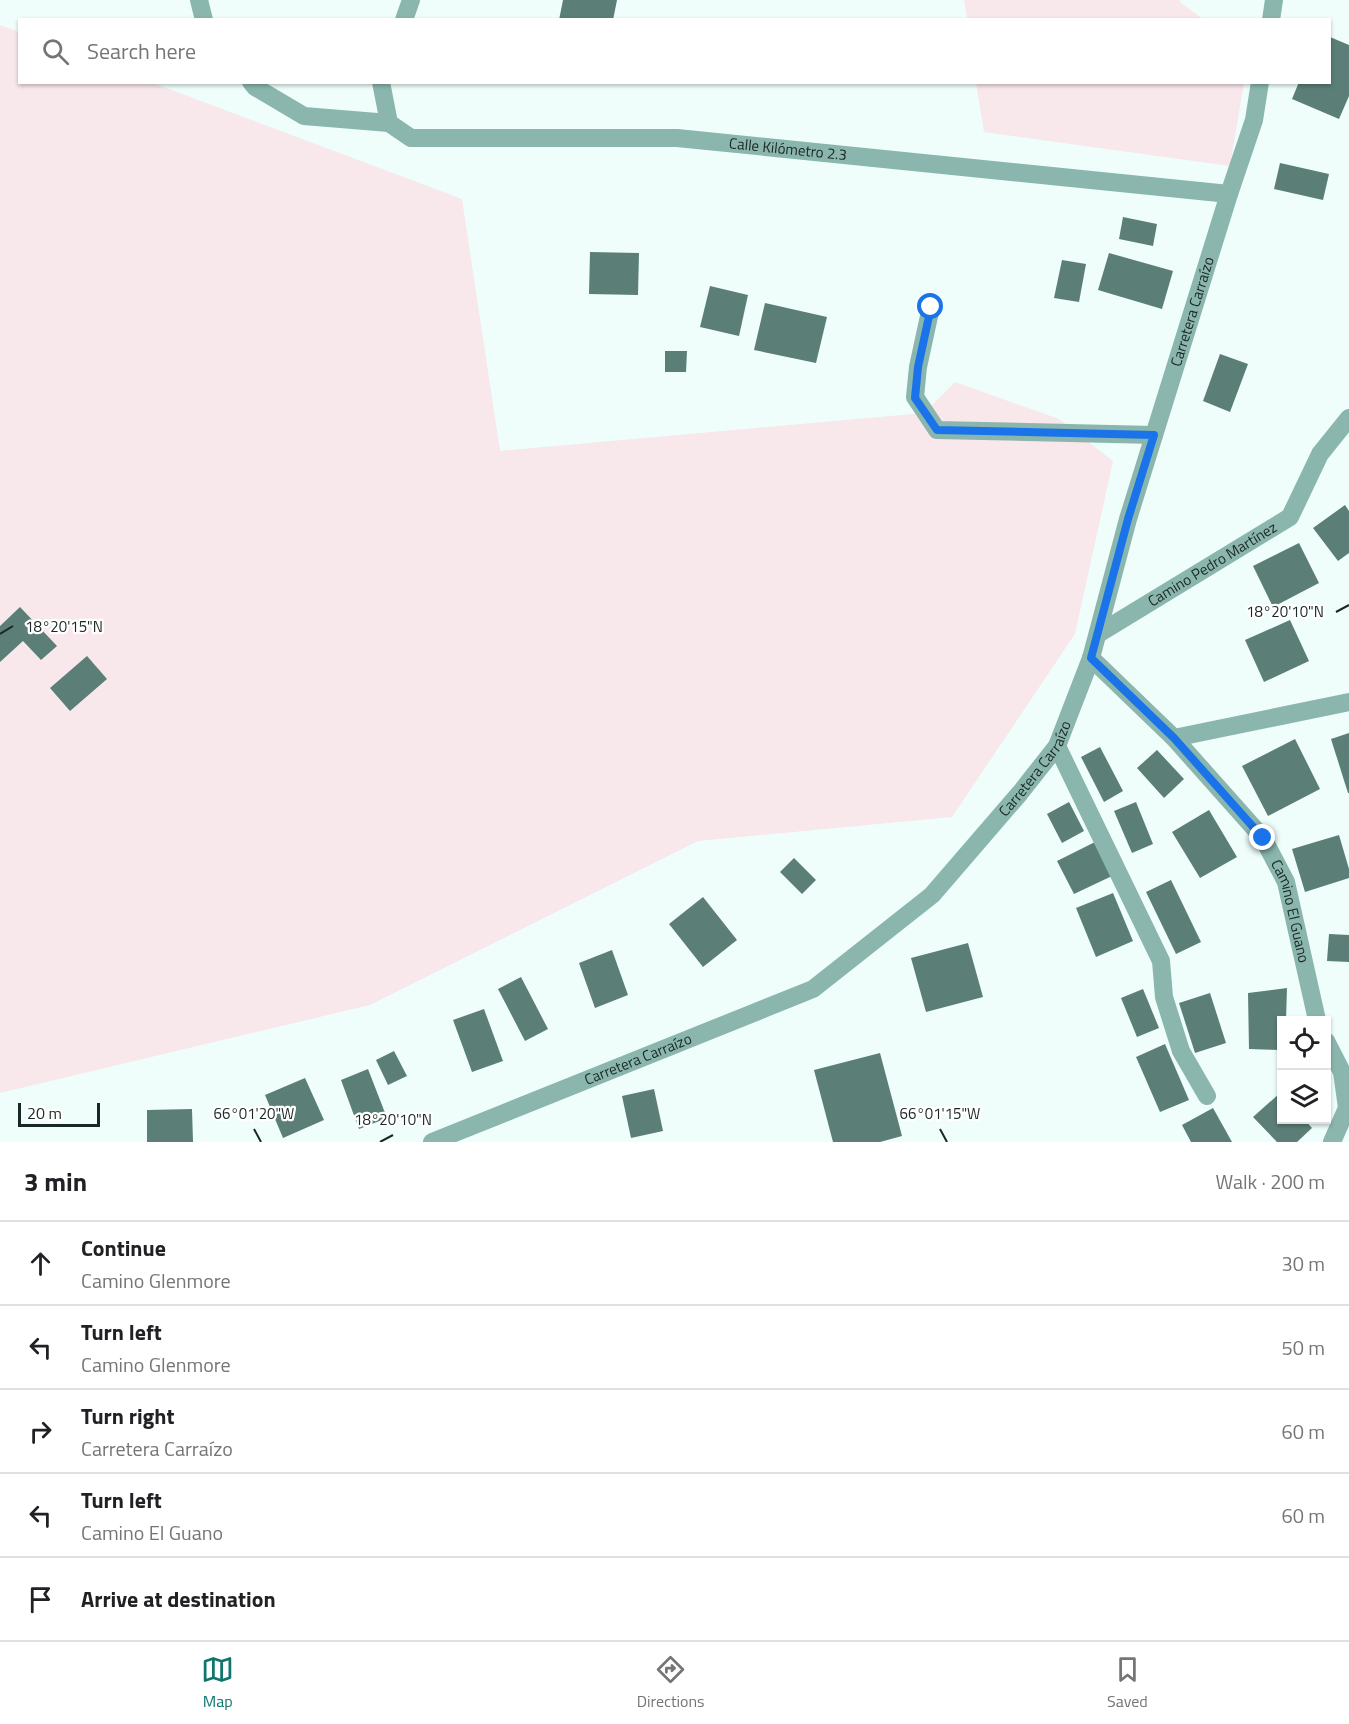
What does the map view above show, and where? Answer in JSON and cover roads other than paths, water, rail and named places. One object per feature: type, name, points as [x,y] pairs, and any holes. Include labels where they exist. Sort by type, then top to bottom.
[{"type":"street","points":[[199,0],[204,18]]},
{"type":"street","points":[[405,18],[411,0]]},
{"type":"street","points":[[1271,18],[1274,0]]},
{"type":"street","points":[[253,84],[304,116],[389,123],[381,84]]},
{"type":"street","name":"Carretera Carraízo","points":[[432,1142],[813,989],[932,895],[1020,793],[1057,746],[1091,658],[1128,519],[1254,120],[1260,84]]},
{"type":"street","name":"Calle Kilómetro 2.3","points":[[389,123],[411,138],[677,138],[1229,194]]},
{"type":"street","points":[[931,307],[918,367],[915,398],[937,430],[1154,435]]},
{"type":"street","name":"Camino Pedro Martínez","points":[[1098,634],[1290,516],[1320,454],[1349,418]]},
{"type":"street","name":"Camino El Guano","points":[[1091,658],[1174,738],[1263,838],[1286,882],[1316,1016]]},
{"type":"street","points":[[1174,738],[1349,702]]},
{"type":"street","points":[[1057,746],[1161,961],[1164,998],[1181,1052],[1207,1096]]},
{"type":"street","points":[[1331,1051],[1341,1072],[1347,1108],[1332,1142]]}]
